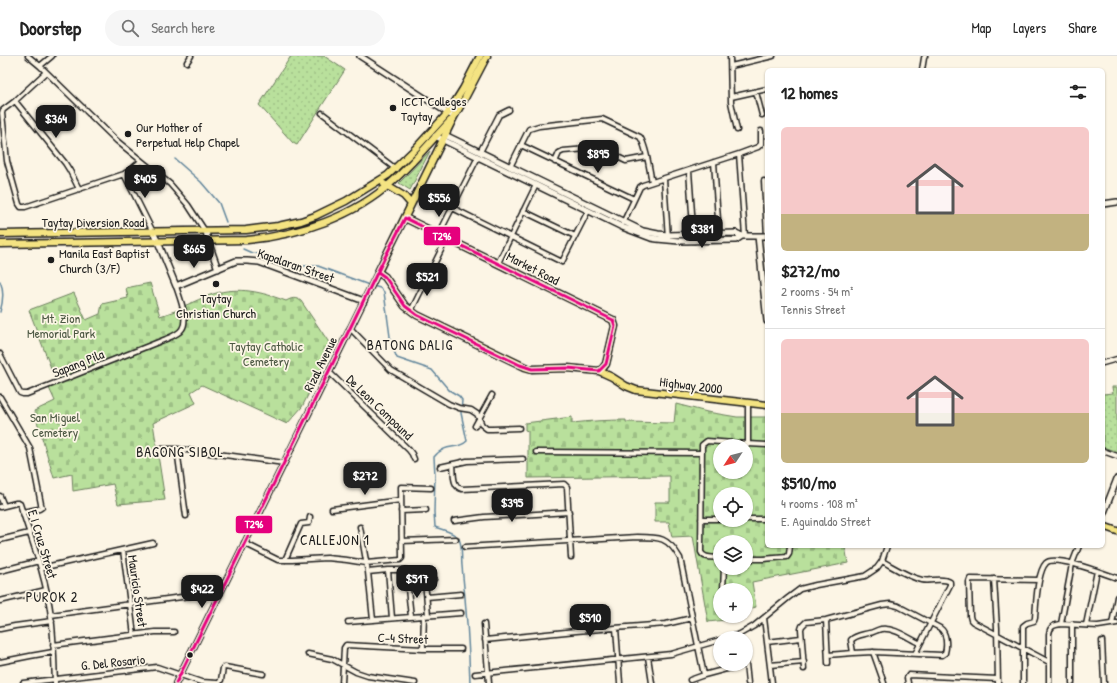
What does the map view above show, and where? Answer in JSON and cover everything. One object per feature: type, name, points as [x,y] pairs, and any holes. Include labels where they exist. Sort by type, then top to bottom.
[{"type":"main road","points":[[454,117],[454,104],[468,81],[480,56]]},
{"type":"main road","name":"Rizal Avenue","points":[[176,683],[454,117],[487,56]]},
{"type":"main road","name":"Taytay Diversion Road","points":[[0,244],[208,241],[260,238],[304,229],[357,207],[371,199],[387,186],[418,152],[454,104]]},
{"type":"main road","name":"Taytay Diversion Road","points":[[0,234],[206,231],[264,228],[301,221],[330,210],[380,181],[418,152],[454,117]]},
{"type":"main road","points":[[380,181],[404,196],[411,204]]},
{"type":"main road","name":"Market Road","points":[[405,218],[613,320],[615,326],[607,361]]},
{"type":"main road","points":[[378,272],[385,277],[405,306],[411,311],[520,365],[532,369],[568,368],[599,371],[603,368],[607,361]]},
{"type":"main road","points":[[607,361],[610,371],[616,379]]},
{"type":"main road","name":"Highway 2000","points":[[599,371],[616,379],[625,386],[636,390],[765,405]]},
{"type":"main road","points":[[1105,527],[1117,531]]},
{"type":"street","points":[[28,56],[117,141],[170,184],[188,205],[206,231],[218,269]]},
{"type":"street","points":[[40,66],[52,56]]},
{"type":"street","points":[[187,62],[191,56]]},
{"type":"street","points":[[360,56],[454,117]]},
{"type":"street","points":[[730,56],[731,97],[737,130]]},
{"type":"street","points":[[731,66],[773,56]]},
{"type":"street","points":[[922,68],[925,56]]},
{"type":"street","points":[[46,72],[15,101],[1,109],[8,161],[21,207],[25,208],[124,174],[141,161]]},
{"type":"street","points":[[731,97],[765,90]]},
{"type":"street","points":[[756,92],[762,115]]},
{"type":"street","points":[[15,101],[65,163],[80,189]]},
{"type":"street","points":[[439,234],[499,115],[509,110]]},
{"type":"street","points":[[322,113],[396,169]]},
{"type":"street","points":[[510,167],[527,131],[531,128],[602,119],[640,137],[647,157],[652,182]]},
{"type":"street","points":[[623,225],[640,187],[760,146],[760,131]]},
{"type":"street","points":[[436,136],[444,138],[510,167],[651,238],[736,233],[743,236],[765,236]]},
{"type":"street","points":[[521,145],[634,199]]},
{"type":"street","points":[[555,162],[559,153],[563,151],[598,148],[625,161],[647,157]]},
{"type":"street","points":[[479,154],[536,186],[588,211],[623,225]]},
{"type":"street","points":[[739,154],[743,236]]},
{"type":"street","points":[[714,162],[719,240]]},
{"type":"street","points":[[689,170],[694,241]]},
{"type":"street","points":[[124,174],[158,242],[176,286]]},
{"type":"street","points":[[664,179],[668,237]]},
{"type":"street","points":[[764,181],[765,199]]},
{"type":"street","points":[[498,263],[536,186]]},
{"type":"street","points":[[418,191],[562,262],[588,211]]},
{"type":"street","points":[[1105,204],[1117,202]]},
{"type":"street","points":[[524,211],[575,236]]},
{"type":"street","points":[[668,237],[694,241],[736,240],[743,236]]},
{"type":"street","points":[[758,236],[765,293]]},
{"type":"street","points":[[411,311],[447,238]]},
{"type":"street","name":"Kapalaran Street","points":[[176,286],[236,261],[247,261],[259,262],[364,300]]},
{"type":"street","name":"Sapang Pila","points":[[0,354],[20,393],[27,394],[166,339],[177,333],[182,329],[185,323],[185,317],[176,286]]},
{"type":"street","points":[[350,328],[391,370],[449,404],[459,408],[471,410],[476,414],[482,426],[487,429],[519,428]]},
{"type":"street","points":[[1105,362],[1117,359]]},
{"type":"street","name":"De Leon Compound","points":[[329,372],[409,450],[414,459]]},
{"type":"street","points":[[475,426],[492,395]]},
{"type":"street","points":[[0,397],[30,448],[42,507],[39,509],[22,512]]},
{"type":"street","points":[[748,403],[748,439]]},
{"type":"street","points":[[713,441],[707,441],[702,445],[701,518],[701,552],[705,557],[713,558]]},
{"type":"street","points":[[753,444],[765,445]]},
{"type":"street","points":[[159,449],[197,451]]},
{"type":"street","points":[[177,449],[186,516]]},
{"type":"street","points":[[203,452],[284,463]]},
{"type":"street","points":[[536,452],[702,453]]},
{"type":"street","points":[[1105,452],[1117,456]]},
{"type":"street","points":[[440,467],[467,461],[524,458]]},
{"type":"street","points":[[454,464],[456,485],[458,488],[462,489],[564,484],[567,487],[571,557]]},
{"type":"street","points":[[1105,511],[1117,479]]},
{"type":"street","points":[[244,543],[278,560],[327,558],[366,563],[400,560],[402,558],[401,487],[431,488]]},
{"type":"street","points":[[0,496],[2,506]]},
{"type":"street","points":[[332,509],[401,500]]},
{"type":"street","name":"E I Cruz Street","points":[[2,506],[18,503],[39,561],[52,621],[54,681]]},
{"type":"street","points":[[401,511],[426,510]]},
{"type":"street","points":[[454,521],[484,517],[569,512]]},
{"type":"street","points":[[285,560],[301,524],[309,523],[310,516]]},
{"type":"street","points":[[701,518],[713,519]]},
{"type":"street","points":[[753,519],[765,519]]},
{"type":"street","points":[[360,528],[368,572],[373,620]]},
{"type":"street","points":[[0,540],[29,533]]},
{"type":"street","points":[[465,547],[647,537],[663,539],[670,544],[680,558],[704,675]]},
{"type":"street","points":[[401,542],[456,539]]},
{"type":"street","points":[[41,568],[153,543]]},
{"type":"street","points":[[753,559],[784,558],[789,554],[790,548]]},
{"type":"street","points":[[747,631],[800,589],[865,576],[877,568],[882,561],[886,548]]},
{"type":"street","points":[[1061,624],[1072,564],[1078,548]]},
{"type":"street","name":"Mauricio Street","points":[[123,550],[134,635]]},
{"type":"street","points":[[1023,683],[1023,626],[1027,622],[1034,621],[1039,580],[1044,565],[1048,561],[1053,560],[1097,571],[1117,578]]},
{"type":"street","points":[[0,571],[39,561]]},
{"type":"street","points":[[882,561],[916,578],[924,580],[946,580],[950,582],[950,585],[915,654]]},
{"type":"street","points":[[388,570],[392,618]]},
{"type":"street","points":[[368,572],[406,570],[411,617]]},
{"type":"street","points":[[1086,624],[1097,571]]},
{"type":"street","points":[[408,583],[434,579]]},
{"type":"street","points":[[1039,580],[970,579],[970,616],[973,622],[1049,662]]},
{"type":"street","points":[[908,683],[907,678],[909,675],[998,681],[994,579]]},
{"type":"street","points":[[423,649],[427,597],[425,581]]},
{"type":"street","points":[[51,615],[196,595],[202,592],[222,588]]},
{"type":"street","points":[[0,601],[46,590]]},
{"type":"street","points":[[427,597],[460,594]]},
{"type":"street","points":[[1112,624],[1117,597]]},
{"type":"street","points":[[804,669],[800,629],[806,622],[826,620],[890,604],[898,606],[944,631],[945,634],[946,650],[942,655],[873,652],[828,656]]},
{"type":"street","points":[[348,622],[462,613]]},
{"type":"street","points":[[485,640],[666,624],[692,618]]},
{"type":"street","points":[[764,618],[772,683]]},
{"type":"street","points":[[575,619],[576,631]]},
{"type":"street","points":[[826,620],[828,663]]},
{"type":"street","points":[[0,629],[52,621]]},
{"type":"street","points":[[1049,683],[1051,627],[1055,624],[1086,624],[1098,626],[1117,623]]},
{"type":"street","points":[[484,624],[489,683]]},
{"type":"street","points":[[1072,624],[1072,683]]},
{"type":"street","points":[[616,628],[620,683]]},
{"type":"street","points":[[853,653],[851,640],[857,636],[879,630],[889,629],[919,644]]},
{"type":"street","points":[[53,645],[156,632],[174,632]]},
{"type":"street","points":[[767,642],[801,638]]},
{"type":"street","points":[[1102,641],[1104,683]]},
{"type":"street","points":[[475,674],[671,654],[713,642]]},
{"type":"street","name":"C-4 Street","points":[[343,665],[344,648],[346,645],[423,649],[461,649]]},
{"type":"street","points":[[0,662],[53,652]]},
{"type":"street","points":[[873,652],[884,683]]},
{"type":"street","points":[[308,654],[332,659],[356,672],[368,676],[415,683]]},
{"type":"street","points":[[648,657],[652,683]]},
{"type":"street","points":[[770,665],[804,662]]},
{"type":"street","points":[[342,683],[343,665]]},
{"type":"street","points":[[218,683],[221,680],[225,667],[263,674]]},
{"type":"street","name":"G. Del Rosario","points":[[23,683],[54,681],[157,668],[180,674],[201,682],[218,683]]},
{"type":"street","points":[[690,680],[719,671]]},
{"type":"street","points":[[746,671],[748,683]]},
{"type":"green space","points":[[291,56],[324,56],[345,70],[297,145],[293,143],[259,105]]},
{"type":"green space","points":[[430,151],[410,190],[399,183],[403,179]]},
{"type":"green space","points":[[150,283],[160,316],[184,308],[184,306],[209,295],[232,290],[250,291],[286,301],[295,298],[301,301],[332,347],[302,407],[287,424],[202,385],[191,392],[196,403],[153,423],[165,500],[118,504],[113,484],[73,491],[72,474],[54,478],[34,411],[55,401],[49,388],[57,384],[29,310],[74,293],[86,320],[100,314],[102,304],[128,298],[126,288]]},
{"type":"green space","points":[[1112,387],[1117,387],[1117,452],[1105,448],[1105,394],[1113,393]]},
{"type":"green space","points":[[676,404],[707,412],[737,417],[765,417],[765,548],[845,548],[848,563],[752,583],[713,583],[713,621],[708,622],[693,536],[672,537],[669,522],[655,522],[655,502],[670,502],[670,476],[528,478],[528,431],[525,430],[525,423],[572,417],[572,423],[626,420],[626,422],[674,423]]},
{"type":"green space","points":[[753,588],[756,607],[753,608]]},
{"type":"waterway","points":[[175,159],[201,182],[219,203],[226,222]]},
{"type":"waterway","points":[[243,249],[252,253],[264,254],[295,266],[318,266],[369,285]]},
{"type":"waterway","name":"Sapang Pila","points":[[0,281],[3,296],[0,312]]},
{"type":"waterway","points":[[373,286],[380,288],[384,292],[391,344],[397,358],[432,370],[449,390],[459,396],[462,400],[461,413],[467,441],[459,446],[447,448],[438,452],[434,457],[434,512],[435,527],[455,535],[459,539],[461,545],[470,683]]},
{"type":"transit line","name":"T296","points":[[176,683],[380,267],[405,218],[613,320],[615,326],[606,364],[599,371],[568,368],[532,369],[520,365],[417,315],[405,306],[385,277],[378,272]]},
{"type":"place","name":"ICCT Colleges Taytay","points":[[393,108]]},
{"type":"place","name":"Our Mother of Perpetual Help Chapel","points":[[128,134]]},
{"type":"place","name":"Manila East Baptist Church (3/F)","points":[[51,260]]},
{"type":"place","name":"Taytay Christian Church","points":[[216,284]]},
{"type":"district","name":"BATONG DALIG","points":[[410,345]]},
{"type":"district","name":"BAGONG SIBOL","points":[[180,452]]},
{"type":"district","name":"CALLEJON 1","points":[[335,540]]},
{"type":"district","name":"PUROK 2","points":[[52,597]]},
{"type":"park label","name":"Mt. Zion Memorial Park","points":[[61,326]]},
{"type":"park label","name":"Taytay Catholic Cemetery","points":[[266,354]]},
{"type":"park label","name":"San Miguel Cemetery","points":[[55,424]]}]
